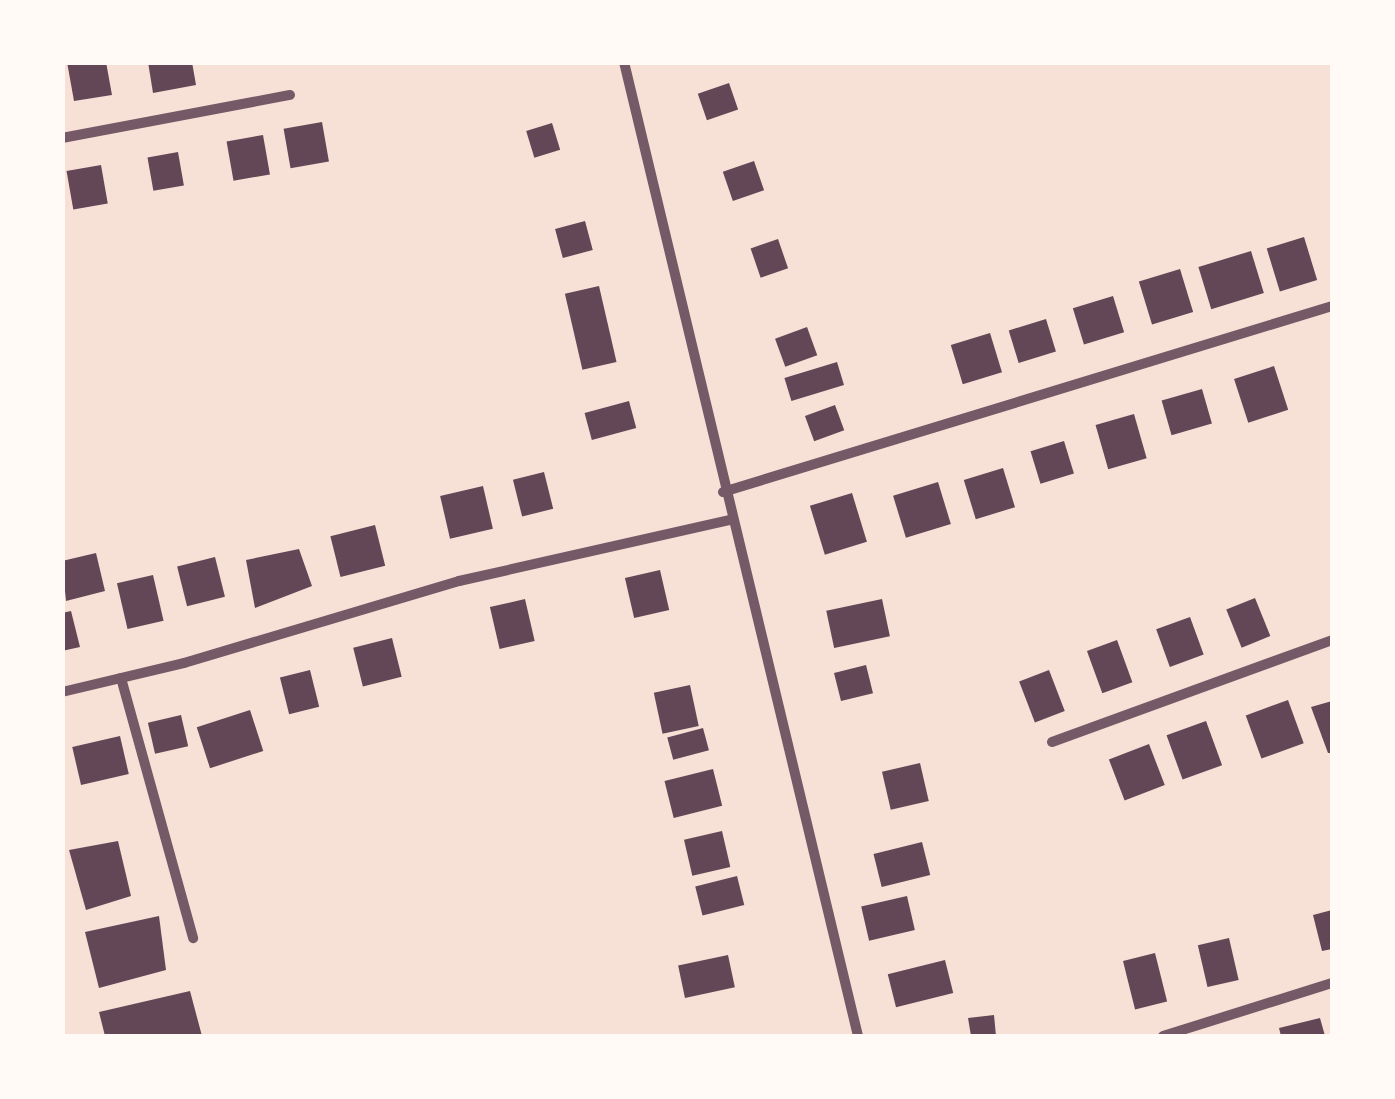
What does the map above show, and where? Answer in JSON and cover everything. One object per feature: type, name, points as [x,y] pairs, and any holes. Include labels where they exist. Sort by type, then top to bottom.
[{"type":"street","points":[[624,62],[723,492],[858,1036]]},
{"type":"street","points":[[62,138],[290,95]]},
{"type":"street","points":[[723,492],[1332,306]]},
{"type":"street","points":[[62,692],[459,581],[730,520]]},
{"type":"street","points":[[1052,742],[1332,640]]},
{"type":"street","points":[[120,678],[193,938]]},
{"type":"street","points":[[1163,1036],[1332,983]]},
{"type":"building","points":[[67,62],[106,62],[112,95],[74,101]]},
{"type":"building","points":[[148,62],[192,62],[196,85],[153,93]]},
{"type":"building","points":[[729,83],[738,109],[707,120],[698,94]]},
{"type":"building","points":[[322,122],[329,161],[291,168],[284,129]]},
{"type":"building","points":[[552,123],[560,150],[534,158],[526,131]]},
{"type":"building","points":[[263,135],[270,174],[234,181],[227,141]]},
{"type":"building","points":[[178,152],[184,185],[153,191],[147,157]]},
{"type":"building","points":[[754,161],[764,190],[733,201],[723,172]]},
{"type":"building","points":[[101,165],[108,203],[73,209],[67,171]]},
{"type":"building","points":[[585,221],[593,250],[563,258],[555,229]]},
{"type":"building","points":[[1304,237],[1317,280],[1280,291],[1267,248]]},
{"type":"building","points":[[778,239],[788,268],[761,278],[751,248]]},
{"type":"building","points":[[1251,251],[1264,293],[1211,309],[1198,267]]},
{"type":"building","points":[[1180,269],[1193,312],[1152,325],[1139,282]]},
{"type":"building","points":[[599,286],[617,362],[582,370],[565,294]]},
{"type":"building","points":[[1113,296],[1124,332],[1084,345],[1073,308]]},
{"type":"building","points":[[1046,319],[1056,352],[1019,363],[1009,330]]},
{"type":"building","points":[[807,327],[817,355],[785,367],[775,339]]},
{"type":"building","points":[[990,333],[1002,372],[963,384],[951,345]]},
{"type":"building","points":[[837,362],[844,385],[791,401],[784,378]]},
{"type":"building","points":[[1274,366],[1288,410],[1248,423],[1234,379]]},
{"type":"building","points":[[1202,389],[1212,424],[1172,435],[1162,401]]},
{"type":"building","points":[[629,401],[636,428],[592,440],[585,413]]},
{"type":"building","points":[[835,405],[844,430],[814,441],[805,416]]},
{"type":"building","points":[[1134,414],[1147,458],[1108,469],[1096,425]]},
{"type":"building","points":[[1064,441],[1074,474],[1040,484],[1031,451]]},
{"type":"building","points":[[1003,468],[1015,507],[976,519],[964,480]]},
{"type":"building","points":[[544,472],[553,509],[522,517],[513,480]]},
{"type":"building","points":[[938,482],[951,524],[906,538],[893,496]]},
{"type":"building","points":[[483,486],[493,529],[450,539],[440,496]]},
{"type":"building","points":[[852,493],[867,542],[825,555],[810,506]]},
{"type":"building","points":[[375,525],[385,566],[341,577],[330,536]]},
{"type":"building","points":[[299,549],[312,586],[255,608],[246,560]]},
{"type":"building","points":[[96,553],[105,591],[66,601],[62,561]]},
{"type":"building","points":[[215,557],[225,597],[187,606],[177,566]]},
{"type":"building","points":[[660,570],[669,610],[634,618],[625,578]]},
{"type":"building","points":[[153,575],[164,621],[128,629],[117,583]]},
{"type":"building","points":[[1255,598],[1270,636],[1242,648],[1226,610]]},
{"type":"building","points":[[525,599],[535,641],[500,649],[490,607]]},
{"type":"building","points":[[882,599],[890,636],[834,648],[826,611]]},
{"type":"building","points":[[71,611],[80,647],[62,651],[62,613]]},
{"type":"building","points":[[1190,617],[1204,655],[1170,667],[1156,629]]},
{"type":"building","points":[[392,638],[402,677],[363,686],[353,648]]},
{"type":"building","points":[[1117,640],[1132,682],[1102,693],[1087,651]]},
{"type":"building","points":[[866,665],[873,693],[841,701],[834,673]]},
{"type":"building","points":[[310,670],[319,707],[289,714],[280,677]]},
{"type":"building","points":[[1049,670],[1065,711],[1035,723],[1019,681]]},
{"type":"building","points":[[690,685],[699,726],[663,734],[654,693]]},
{"type":"building","points":[[1288,700],[1304,743],[1261,759],[1246,715]]},
{"type":"building","points":[[1332,701],[1332,753],[1328,753],[1311,707]]},
{"type":"building","points":[[250,710],[263,751],[210,768],[197,727]]},
{"type":"building","points":[[181,715],[188,746],[155,754],[148,723]]},
{"type":"building","points":[[1206,721],[1222,765],[1183,780],[1167,735]]},
{"type":"building","points":[[703,728],[709,750],[673,760],[667,738]]},
{"type":"building","points":[[120,736],[129,774],[81,785],[72,747]]},
{"type":"building","points":[[1149,744],[1165,785],[1125,800],[1109,759]]},
{"type":"building","points":[[920,763],[929,801],[891,810],[882,772]]},
{"type":"building","points":[[713,769],[722,806],[674,818],[664,781]]},
{"type":"building","points":[[722,831],[730,867],[692,876],[684,840]]},
{"type":"building","points":[[118,841],[131,896],[86,910],[69,850]]},
{"type":"building","points":[[922,842],[930,875],[882,887],[873,854]]},
{"type":"building","points":[[737,876],[744,905],[703,916],[695,886]]},
{"type":"building","points":[[907,896],[915,930],[869,941],[861,907]]},
{"type":"building","points":[[1332,910],[1332,949],[1322,951],[1313,915]]},
{"type":"building","points":[[159,916],[166,970],[99,988],[85,932]]},
{"type":"building","points":[[1229,938],[1239,980],[1207,987],[1198,945]]},
{"type":"building","points":[[1155,953],[1167,1002],[1135,1009],[1123,961]]},
{"type":"building","points":[[728,955],[735,987],[685,998],[678,966]]},
{"type":"building","points":[[945,960],[953,993],[896,1007],[888,974]]},
{"type":"building","points":[[190,991],[202,1036],[105,1036],[99,1012]]},
{"type":"building","points":[[994,1015],[996,1036],[971,1036],[968,1018]]},
{"type":"building","points":[[1320,1018],[1325,1036],[1281,1036],[1279,1028]]}]
